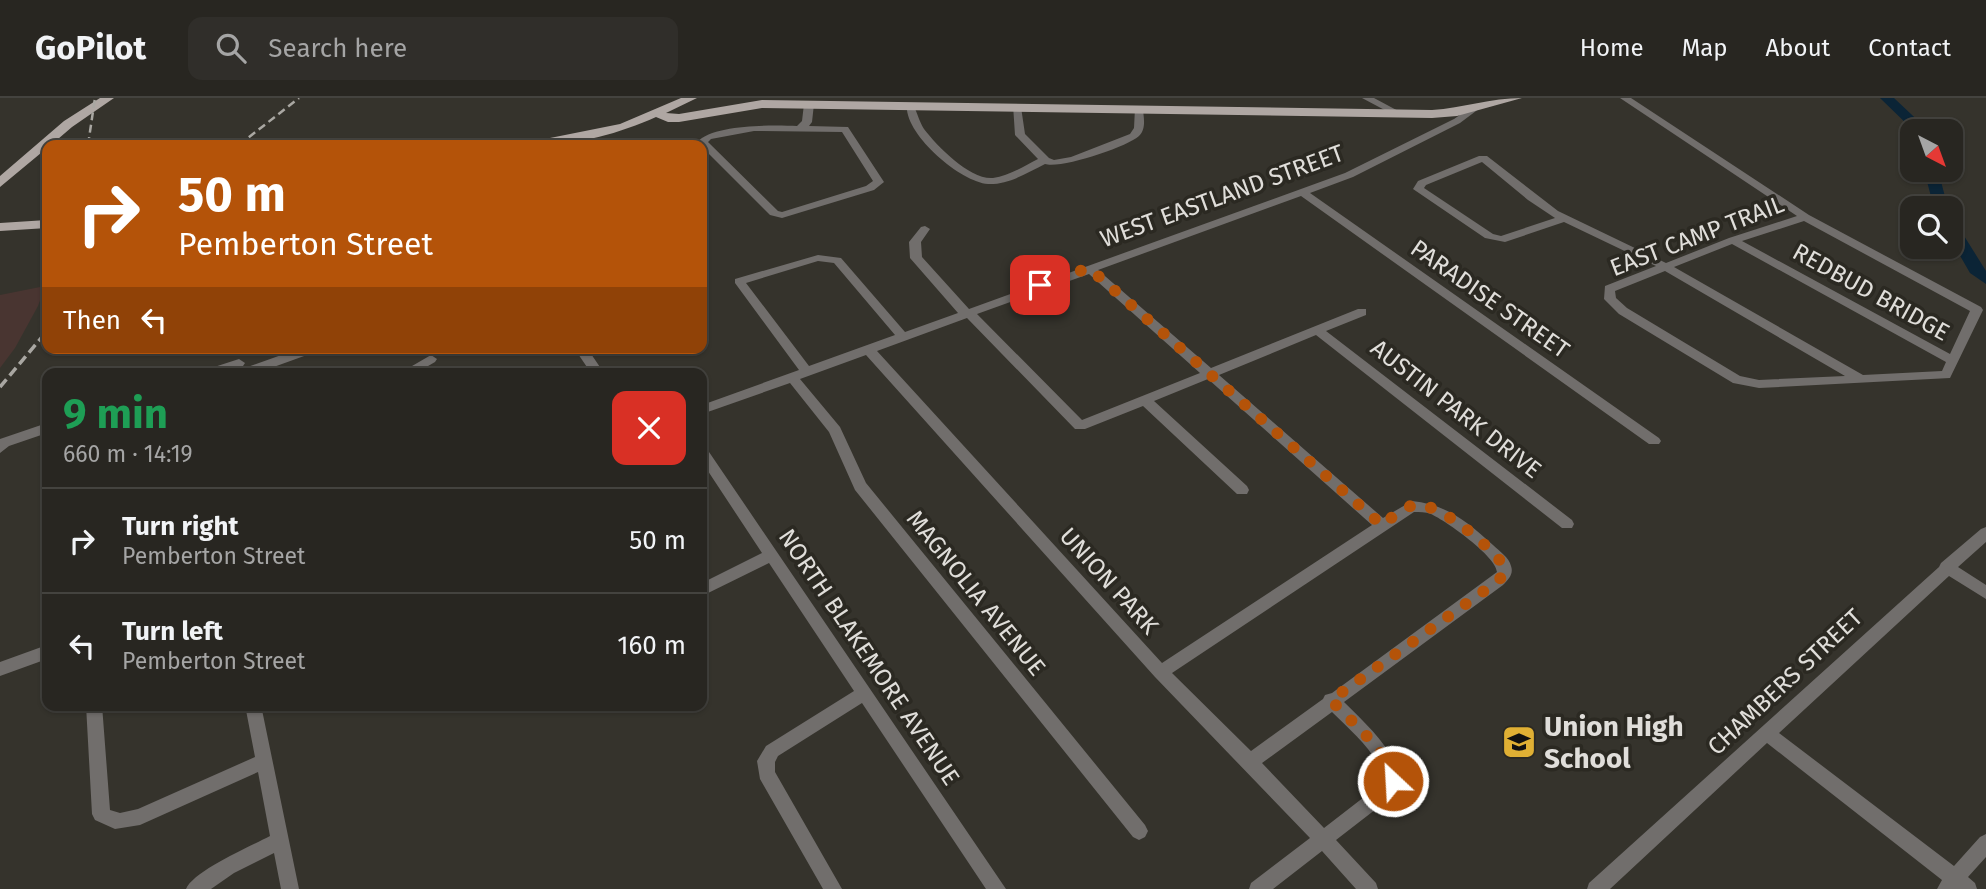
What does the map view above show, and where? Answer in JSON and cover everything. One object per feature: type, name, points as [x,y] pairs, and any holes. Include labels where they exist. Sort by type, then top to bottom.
[{"type":"main road","points":[[50,140],[68,124],[108,98]]},
{"type":"main road","points":[[562,140],[610,131],[691,98]]},
{"type":"main road","name":"WEST EASTLAND STREET","points":[[657,113],[668,118],[679,118],[749,105],[1457,112],[1516,98]]},
{"type":"main road","points":[[0,183],[42,147]]},
{"type":"main road","points":[[0,227],[42,224]]},
{"type":"street","points":[[1367,98],[1397,113]]},
{"type":"street","name":"EAST CAMP TRAIL","points":[[1625,98],[1805,217],[1977,310],[1946,375],[1759,384],[1737,380],[1623,311],[1610,299],[1609,289],[1733,240],[1805,217]]},
{"type":"street","points":[[801,126],[807,122],[810,111],[808,106]]},
{"type":"street","points":[[910,106],[911,118],[923,135],[974,178],[998,180],[1045,160],[1062,163],[1133,136],[1139,132],[1138,110]]},
{"type":"street","points":[[1016,107],[1020,135],[1045,160]]},
{"type":"street","name":"WEST EASTLAND STREET","points":[[707,408],[1302,192],[1366,167],[1457,121],[1473,109]]},
{"type":"street","points":[[704,140],[739,130],[801,126],[839,128],[848,131],[878,182],[870,188],[782,215],[774,213],[707,147]]},
{"type":"street","points":[[1564,218],[1501,240],[1489,236],[1419,189],[1422,183],[1483,158],[1531,198],[1564,218],[1664,267],[1862,379]]},
{"type":"street","name":"PARADISE STREET","points":[[1302,192],[1654,441]]},
{"type":"street","points":[[925,229],[915,242],[916,258],[1080,426],[1362,312]]},
{"type":"street","name":"REDBUD BRIDGE","points":[[1733,240],[1953,361]]},
{"type":"street","points":[[806,371],[739,281],[818,258],[837,260],[902,336]]},
{"type":"street","points":[[1089,268],[1382,525]]},
{"type":"street","name":"AUSTIN PARK DRIVE","points":[[1317,330],[1567,524]]},
{"type":"street","name":"UNION PARK","points":[[868,349],[1161,672],[1369,889]]},
{"type":"street","points":[[244,368],[293,354]]},
{"type":"street","points":[[415,368],[431,359]]},
{"type":"street","name":"MAGNOLIA AVENUE","points":[[791,376],[835,430],[860,486],[1139,831]]},
{"type":"street","points":[[1145,400],[1242,490]]},
{"type":"street","points":[[2,446],[42,430]]},
{"type":"street","name":"NORTH BLAKEMORE AVENUE","points":[[707,460],[997,889]]},
{"type":"street","points":[[1161,672],[1412,506],[1424,505],[1438,511],[1499,559],[1504,566],[1504,574],[1250,762]]},
{"type":"street","name":"CHAMBERS STREET","points":[[1596,889],[1986,533]]},
{"type":"street","points":[[707,588],[770,556]]},
{"type":"street","points":[[1946,567],[1986,593]]},
{"type":"street","points":[[0,669],[42,654]]},
{"type":"street","points":[[833,889],[766,773],[766,761],[772,751],[864,693]]},
{"type":"street","points":[[1258,889],[1383,793],[1393,781],[1392,768],[1384,757],[1331,700]]},
{"type":"street","points":[[94,711],[101,814],[107,819],[121,822],[141,817],[264,761]]},
{"type":"street","points":[[254,711],[290,889]]},
{"type":"street","points":[[1767,733],[1956,886],[1986,843]]},
{"type":"street","points":[[195,889],[228,867],[280,841]]},
{"type":"shaded area","points":[[42,287],[38,306],[15,348],[0,368],[0,295]]},
{"type":"waterway","points":[[1886,98],[1909,119]]},
{"type":"waterway","points":[[1934,182],[1938,196]]},
{"type":"waterway","points":[[1963,247],[1976,270],[1986,279]]},
{"type":"railway","points":[[89,140],[95,98]]},
{"type":"railway","points":[[245,140],[299,98]]},
{"type":"railway","points":[[0,387],[42,337]]},
{"type":"place","name":"Union High School","points":[[1519,742]]},
{"type":"route","points":[[1040,285],[1089,268],[1382,525],[1401,511],[1424,505],[1438,511],[1468,532],[1504,566],[1504,574],[1498,581],[1331,700],[1384,757],[1392,768],[1393,781]]}]
